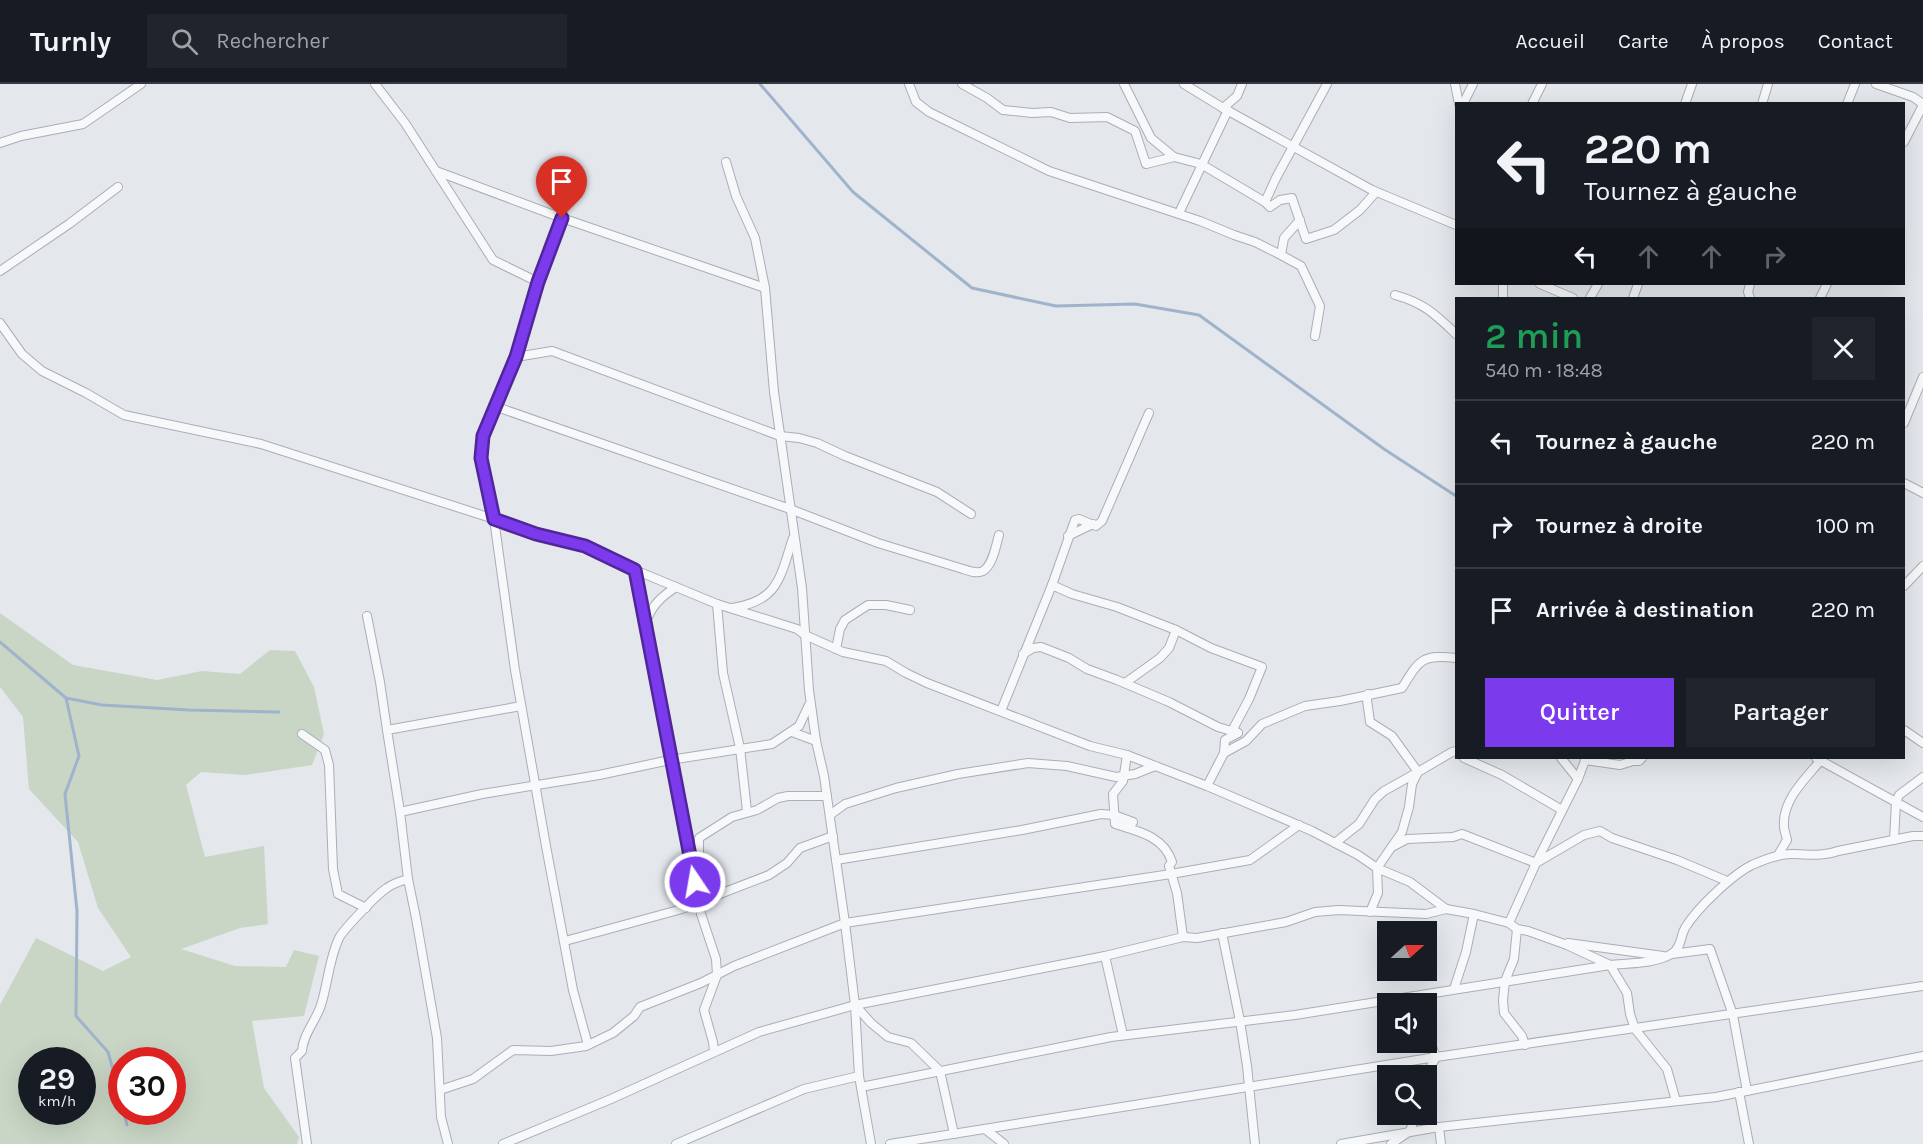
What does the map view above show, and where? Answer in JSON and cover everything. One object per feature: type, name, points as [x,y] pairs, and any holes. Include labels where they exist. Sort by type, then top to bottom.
[{"type":"street","points":[[0,143],[21,136],[83,124],[141,84]]},
{"type":"street","points":[[375,84],[405,123],[493,260],[538,282]]},
{"type":"street","points":[[909,84],[916,102],[929,112],[1049,171],[1179,213],[1255,242],[1301,266],[1320,306],[1315,336]]},
{"type":"street","points":[[962,84],[1003,110],[1051,112],[1070,118],[1107,117],[1134,131],[1146,164],[1174,157]]},
{"type":"street","points":[[1124,84],[1151,138],[1174,157],[1202,164],[1270,207],[1280,200],[1292,198],[1306,239],[1334,230],[1360,210],[1376,192]]},
{"type":"street","points":[[1184,84],[1376,192],[1455,225]]},
{"type":"street","points":[[1179,213],[1225,109],[1237,96],[1242,84]]},
{"type":"street","points":[[1265,202],[1327,84]]},
{"type":"street","points":[[1455,84],[1460,102]]},
{"type":"street","points":[[1462,102],[1473,84]]},
{"type":"street","points":[[1533,102],[1542,84]]},
{"type":"street","points":[[1686,102],[1692,84]]},
{"type":"street","points":[[1763,102],[1768,84]]},
{"type":"street","points":[[1848,102],[1855,84]]},
{"type":"street","points":[[1876,84],[1913,98],[1923,105],[1905,140]]},
{"type":"street","points":[[726,162],[736,196],[755,238],[765,288],[774,392],[801,588],[810,701],[830,815],[845,923],[855,1005],[859,1076],[871,1144]]},
{"type":"street","points":[[436,171],[562,218],[765,288]]},
{"type":"street","points":[[0,271],[118,187]]},
{"type":"street","points":[[562,218],[538,282],[516,357],[483,436],[481,458],[494,519],[535,786],[573,990],[588,1045]]},
{"type":"street","points":[[1281,255],[1284,238],[1300,220]]},
{"type":"street","points":[[1542,285],[1571,297]]},
{"type":"street","points":[[1395,295],[1431,310],[1455,333]]},
{"type":"street","points":[[0,323],[22,354],[42,370],[124,415],[261,444],[536,534],[585,546],[635,570],[717,604],[797,629],[805,635],[836,648],[886,661],[927,683],[1090,746],[1127,755],[1207,786],[1335,843],[1377,868],[1416,885],[1446,909]]},
{"type":"street","points":[[516,357],[552,351],[780,436],[817,443],[937,492],[972,514]]},
{"type":"street","points":[[1905,421],[1923,377]]},
{"type":"street","points":[[494,406],[790,509],[878,543],[975,572],[982,572],[985,569],[992,558],[999,535]]},
{"type":"street","points":[[1001,711],[1052,585],[1075,520],[1079,519],[1096,526],[1105,516],[1149,413]]},
{"type":"street","points":[[1905,484],[1923,493]]},
{"type":"street","points":[[730,608],[757,602],[773,588],[778,582],[794,536]]},
{"type":"street","points":[[1905,584],[1923,566]]},
{"type":"street","points":[[635,570],[701,914],[716,959],[717,975],[704,1010],[714,1051]]},
{"type":"street","points":[[1052,585],[1176,630],[1211,648],[1262,667],[1233,729],[1238,733]]},
{"type":"street","points":[[645,624],[651,608],[662,596],[676,587]]},
{"type":"street","points":[[717,604],[723,673],[740,748],[747,811]]},
{"type":"street","points":[[836,648],[840,628],[845,620],[868,604],[910,610]]},
{"type":"street","points":[[367,616],[380,682],[408,879],[437,1038],[441,1117],[448,1144]]},
{"type":"street","points":[[1125,683],[1160,658],[1169,648],[1176,630]]},
{"type":"street","points":[[1023,654],[1033,648],[1041,647],[1070,658],[1087,669],[1169,702],[1218,727],[1238,733]]},
{"type":"street","points":[[1224,753],[1246,741],[1262,724],[1305,706],[1402,688],[1416,665],[1435,656],[1455,658]]},
{"type":"street","points":[[1368,694],[1370,722],[1392,736],[1418,772]]},
{"type":"street","points":[[400,812],[482,794],[772,744],[800,726],[810,701]]},
{"type":"street","points":[[387,730],[521,706]]},
{"type":"street","points":[[1905,731],[1923,743]]},
{"type":"street","points":[[792,732],[816,741]]},
{"type":"street","points":[[1207,786],[1224,753],[1225,740],[1238,733]]},
{"type":"street","points":[[302,734],[325,750],[329,765],[333,870],[338,894],[366,908]]},
{"type":"street","points":[[1335,843],[1359,824],[1375,799],[1384,791],[1455,753]]},
{"type":"street","points":[[1127,755],[1124,781],[1113,794],[1115,824],[1151,835],[1170,856],[1172,862],[1169,866],[1177,893],[1183,937]]},
{"type":"street","points":[[1466,759],[1502,775],[1562,810]]},
{"type":"street","points":[[1562,759],[1578,779]]},
{"type":"street","points":[[1509,923],[1586,759],[1620,765],[1641,759]]},
{"type":"street","points":[[1778,855],[1787,840],[1783,825],[1795,790],[1819,759],[1923,817]]},
{"type":"street","points":[[830,815],[845,804],[896,788],[958,774],[1028,763],[1067,766],[1116,777],[1155,766]]},
{"type":"street","points":[[1370,912],[1378,893],[1377,868],[1402,832],[1412,784],[1418,772]]},
{"type":"street","points":[[1894,840],[1896,802],[1903,790],[1923,777]]},
{"type":"street","points":[[699,902],[699,838],[732,817],[757,810],[778,798],[827,796]]},
{"type":"street","points":[[836,860],[1022,830],[1101,814],[1114,815],[1133,822]]},
{"type":"street","points":[[440,1090],[473,1078],[513,1050],[551,1051],[588,1045],[613,1033],[634,1016],[640,1007],[671,996],[734,966],[845,923],[1250,860],[1299,825]]},
{"type":"street","points":[[1536,863],[1584,835],[1600,831],[1612,838],[1677,860],[1727,881]]},
{"type":"street","points":[[1392,847],[1407,839],[1453,837],[1462,834],[1536,863]]},
{"type":"street","points":[[565,941],[682,909],[769,875],[787,863],[800,848],[833,836]]},
{"type":"street","points":[[1556,941],[1668,955],[1680,947],[1684,931],[1691,919],[1727,881],[1751,866],[1778,855],[1829,855],[1913,836],[1923,836]]},
{"type":"street","points":[[307,1144],[295,1058],[302,1051],[321,1005],[334,951],[340,936],[366,908],[388,887],[408,879]]},
{"type":"street","points":[[503,1144],[611,1099],[759,1032],[855,1005],[1105,956],[1183,937],[1197,938],[1286,922],[1315,912],[1339,910],[1426,914],[1446,909],[1474,914],[1509,923],[1517,930],[1528,931],[1556,941],[1610,965],[1627,993],[1635,1029],[1667,1069],[1676,1101]]},
{"type":"street","points":[[1454,989],[1466,952],[1474,914]]},
{"type":"street","points":[[1517,930],[1514,959],[1505,981],[1504,1013],[1522,1036],[1526,1045]]},
{"type":"street","points":[[1222,933],[1240,1021],[1255,1144]]},
{"type":"street","points":[[1427,993],[1653,960],[1668,955],[1710,949],[1732,1015],[1749,1144]]},
{"type":"street","points":[[1105,956],[1123,1035]]},
{"type":"street","points":[[890,1144],[1249,1086],[1923,986]]},
{"type":"street","points":[[861,1087],[1123,1035],[1306,1013],[1377,1001]]},
{"type":"street","points":[[855,1005],[888,1037],[911,1043],[940,1071],[954,1134]]},
{"type":"street","points":[[1434,1053],[1436,1058]]},
{"type":"street","points":[[1341,1144],[1439,1126],[1676,1101],[1743,1091],[1923,1056]]},
{"type":"street","points":[[1432,1065],[1436,1058]]},
{"type":"street","points":[[676,1144],[804,1089],[859,1076]]},
{"type":"street","points":[[1391,1144],[1410,1131],[1412,1125]]},
{"type":"street","points":[[1439,1126],[1441,1144]]},
{"type":"street","points":[[985,1129],[1004,1144]]},
{"type":"green space","points":[[0,613],[73,665],[157,680],[202,671],[240,674],[270,650],[295,651],[314,687],[324,734],[312,765],[245,775],[201,772],[186,785],[205,857],[264,846],[268,924],[240,928],[181,949],[235,966],[286,967],[294,950],[319,956],[304,1016],[252,1021],[264,1088],[299,1137],[297,1144],[0,1144],[0,1005],[36,938],[103,971],[131,957],[98,908],[78,842],[29,789],[23,717],[0,687]]},
{"type":"waterway","points":[[760,84],[853,192],[972,288],[1056,306],[1135,304],[1199,315],[1384,449],[1455,495]]},
{"type":"waterway","points":[[0,642],[66,698],[102,705],[279,712]]},
{"type":"waterway","points":[[66,698],[79,756],[65,794],[77,911],[76,1016],[108,1052]]},
{"type":"route","points":[[562,218],[538,282],[516,357],[483,436],[481,458],[494,519],[519,529],[599,551],[635,570],[695,882]]}]
